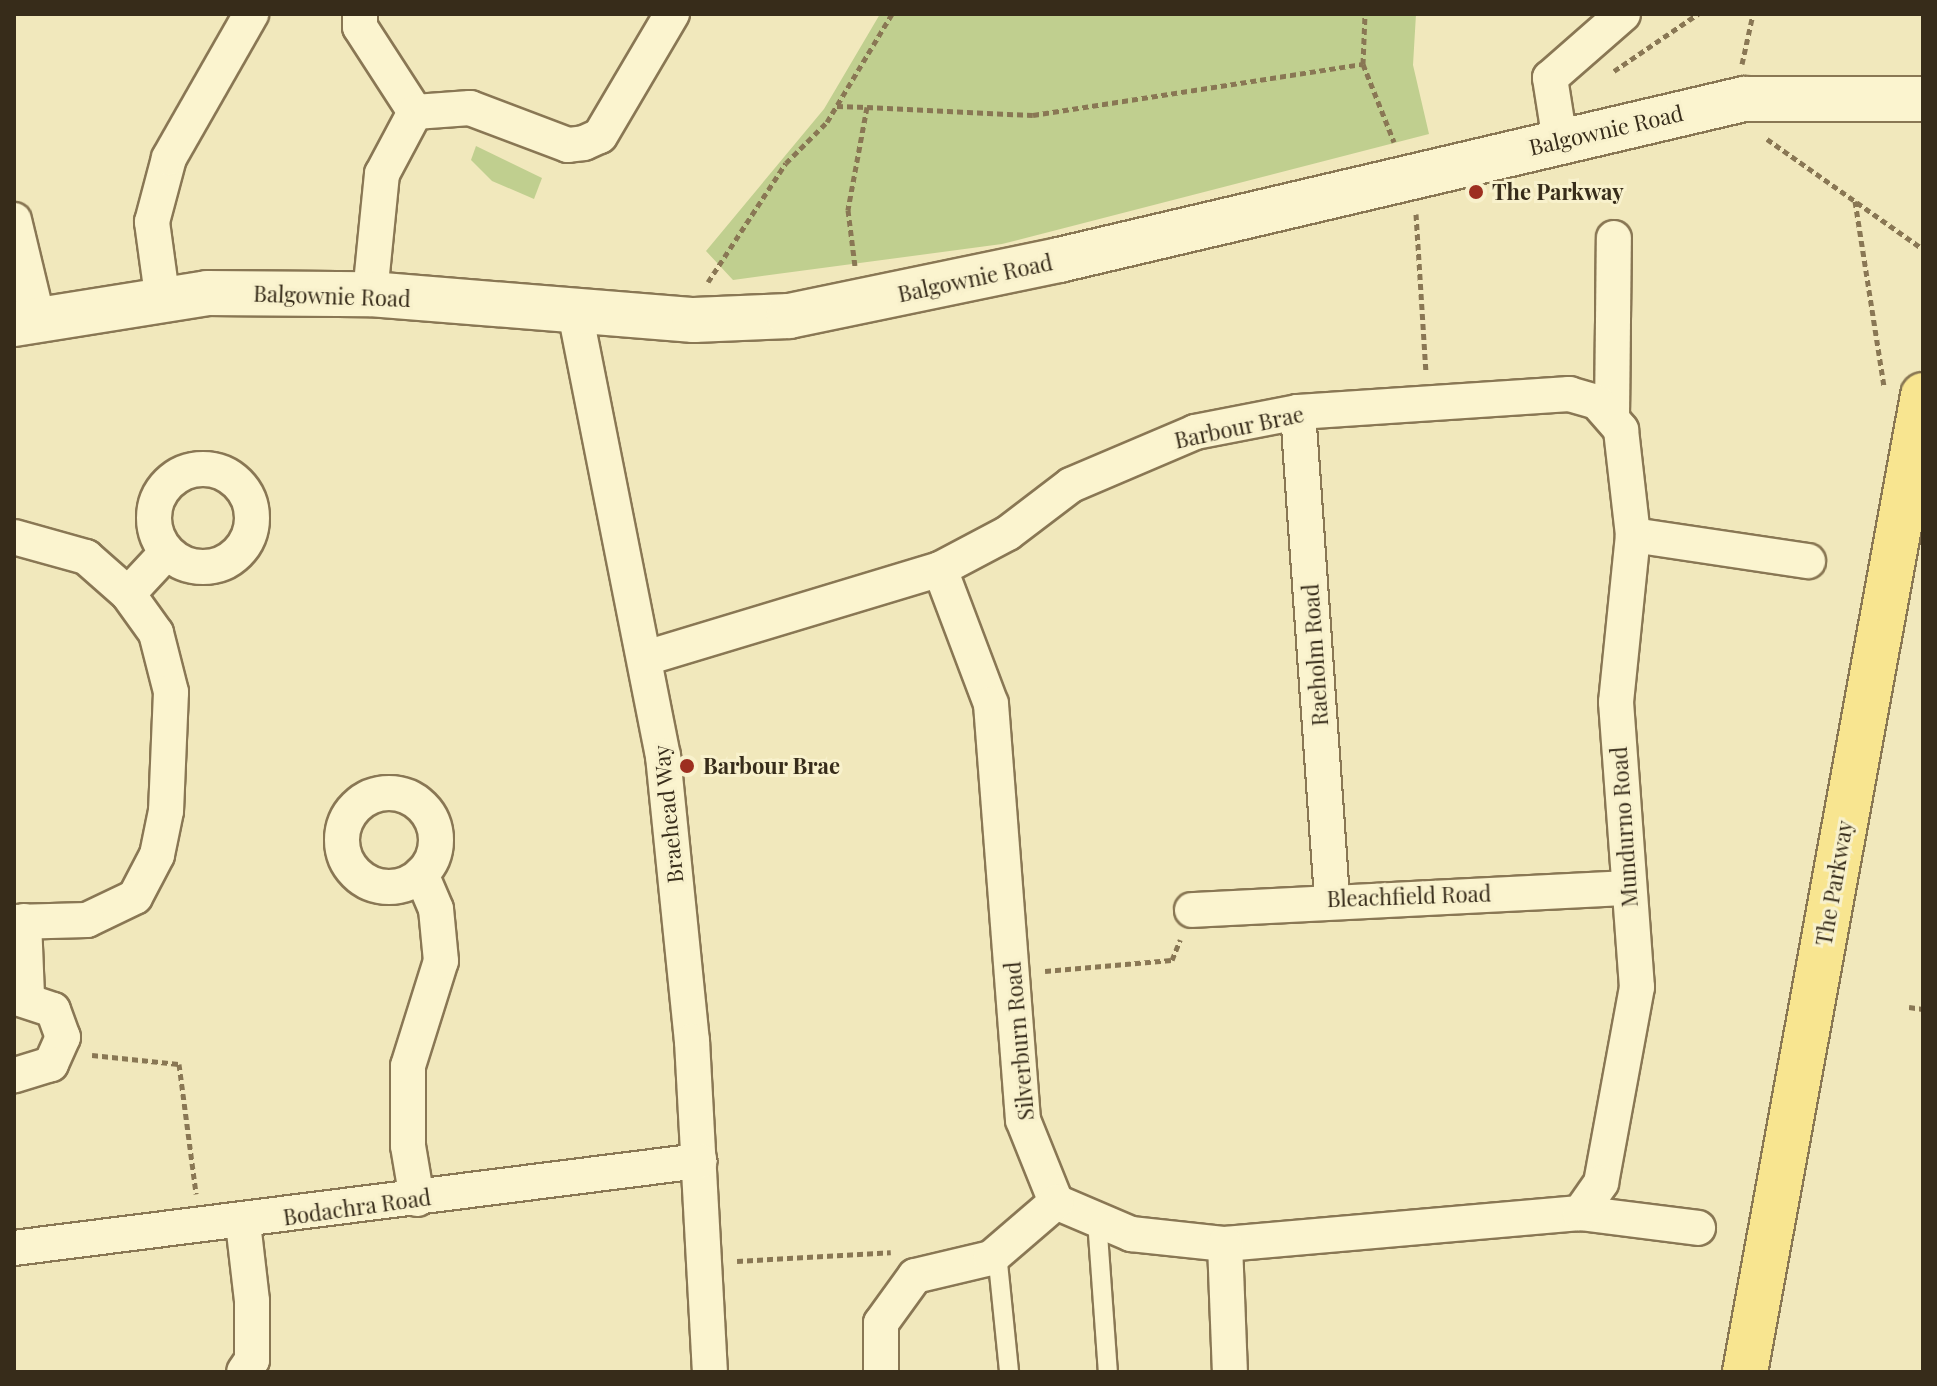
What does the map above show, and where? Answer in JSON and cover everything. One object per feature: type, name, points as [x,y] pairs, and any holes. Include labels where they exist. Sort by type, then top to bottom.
[{"type":"main road","name":"The Parkway","points":[[1745,1372],[1923,395]]},
{"type":"street","points":[[360,14],[360,27],[415,112]]},
{"type":"street","points":[[415,112],[470,108],[568,145],[584,143],[600,136],[672,14]]},
{"type":"street","points":[[1560,141],[1550,78],[1623,14]]},
{"type":"street","points":[[162,295],[152,222],[169,158],[248,15]]},
{"type":"street","name":"Balgownie Road","points":[[25,320],[162,295],[370,294],[703,320],[789,316],[1744,99],[1923,99]]},
{"type":"street","points":[[370,294],[382,174],[415,112]]},
{"type":"street","points":[[14,220],[25,320]]},
{"type":"street","name":"Mundurno Road","points":[[1580,1213],[1601,1183],[1623,1094],[1637,987],[1626,888],[1616,702],[1633,535],[1616,423],[1614,238]]},
{"type":"street","name":"Braehead Way","points":[[575,312],[649,657],[699,1161],[710,1372]]},
{"type":"street","name":"Barbour Brae","points":[[649,657],[940,569],[1132,453],[1298,412],[1569,394],[1597,402],[1616,423]]},
{"type":"street","name":"Raeholm Road","points":[[1298,412],[1332,899]]},
{"type":"street","points":[[1633,535],[1808,561]]},
{"type":"street","points":[[14,537],[86,557],[128,594],[156,633],[171,692],[157,855],[135,897],[87,920],[19,922],[20,997],[60,1022],[59,1052],[39,1073],[14,1075]]},
{"type":"street","points":[[128,594],[167,552]]},
{"type":"street","name":"Silverburn Road","points":[[940,569],[991,704],[1023,1120],[1056,1202]]},
{"type":"street","points":[[417,1199],[408,1146],[408,1066],[441,961],[436,909],[421,874]]},
{"type":"street","name":"Bleachfield Road","points":[[1192,910],[1332,899],[1626,888]]},
{"type":"street","name":"Bodachra Road","points":[[14,1248],[243,1223],[699,1161]]},
{"type":"street","points":[[881,1372],[881,1323],[922,1274],[997,1253],[1056,1202],[1131,1234],[1225,1244],[1580,1213],[1698,1228]]},
{"type":"street","points":[[243,1223],[252,1301],[252,1360],[244,1372]]},
{"type":"street","points":[[1225,1244],[1230,1372]]},
{"type":"lane","points":[[1097,1220],[1108,1372]]},
{"type":"lane","points":[[997,1253],[1009,1372]]},
{"type":"path","points":[[703,320],[707,285],[721,254],[837,106],[892,14]]},
{"type":"path","points":[[1365,14],[1363,64],[1414,175],[1428,405]]},
{"type":"path","points":[[1606,76],[1698,14]]},
{"type":"path","points":[[1753,14],[1741,49],[1747,125],[1923,249]]},
{"type":"path","points":[[837,106],[1033,115],[1363,64]]},
{"type":"path","points":[[861,301],[848,210],[867,107]]},
{"type":"path","points":[[1012,974],[1172,960],[1192,910]]},
{"type":"path","points":[[1909,1007],[1923,1009]]},
{"type":"path","points":[[59,1052],[179,1064],[201,1227]]},
{"type":"path","points":[[704,1263],[903,1251],[922,1274]]},
{"type":"green space","points":[[880,14],[1416,14],[1413,65],[1429,134],[1002,244],[733,280],[706,251],[824,109]]},
{"type":"green space","points":[[476,146],[542,178],[534,199],[492,181],[471,160]]},
{"type":"place","name":"The Parkway","points":[[1476,192]]},
{"type":"place","name":"Barbour Brae","points":[[687,766]]}]
